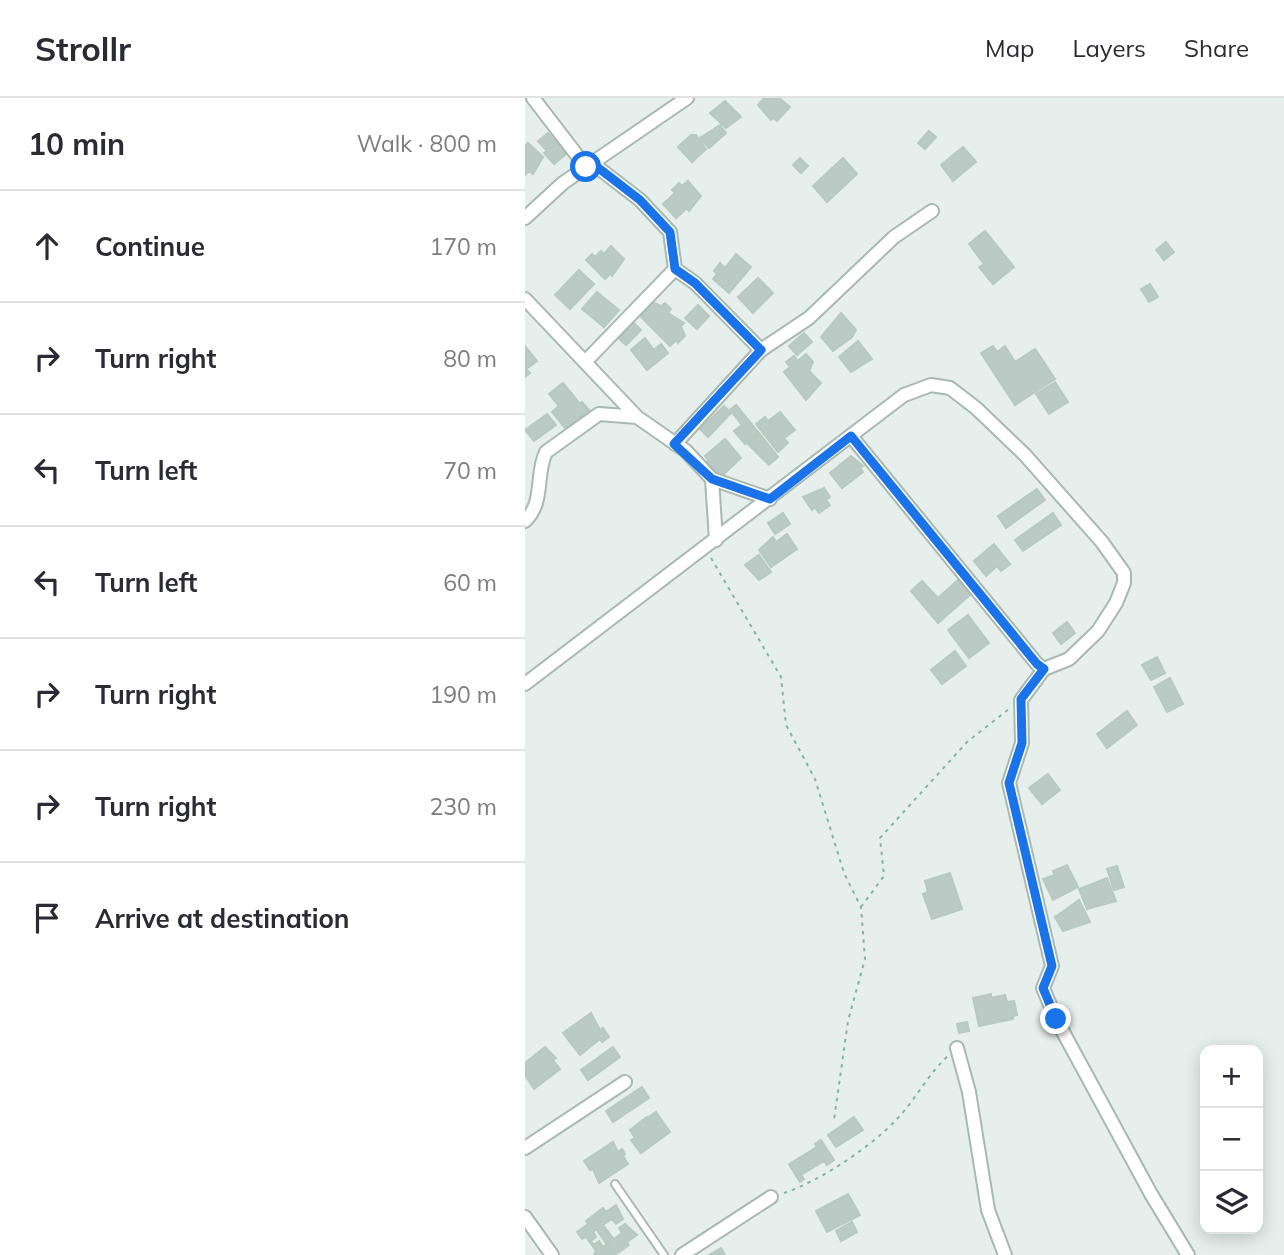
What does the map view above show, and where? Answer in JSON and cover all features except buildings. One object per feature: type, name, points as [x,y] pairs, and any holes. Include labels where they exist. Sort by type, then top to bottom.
[{"type":"street","points":[[533,98],[589,165],[640,200],[664,225],[670,232],[675,269],[695,283],[761,350]]},
{"type":"street","points":[[525,218],[589,165],[687,98]]},
{"type":"street","points":[[674,444],[761,350],[809,318],[894,237],[932,211]]},
{"type":"street","points":[[586,362],[675,269]]},
{"type":"street","points":[[525,299],[637,417],[674,444],[712,479],[770,499]]},
{"type":"street","points":[[525,684],[904,395],[931,385],[950,388],[977,408],[1025,455],[1102,542],[1124,573],[1124,583],[1116,603],[1098,631],[1069,659],[1053,668],[1044,669],[1021,699],[1022,743],[1009,783],[1052,966],[1043,988],[1056,1019],[1119,1136],[1188,1255]]},
{"type":"street","points":[[525,521],[540,494],[541,462],[546,452],[599,414],[637,417]]},
{"type":"street","points":[[851,436],[1019,643],[1044,669]]},
{"type":"street","points":[[710,544],[712,479]]},
{"type":"street","points":[[957,1048],[969,1092],[988,1210],[1005,1255]]},
{"type":"street","points":[[525,1148],[625,1082]]},
{"type":"street","points":[[682,1255],[771,1196]]},
{"type":"street","points":[[525,1217],[552,1255]]},
{"type":"lane","points":[[615,1184],[664,1255]]},
{"type":"path","points":[[710,544],[781,677],[786,725],[815,779],[844,873],[861,907],[865,959],[848,1021],[834,1120]]},
{"type":"path","points":[[861,907],[884,876],[880,838],[967,742],[1021,699]]},
{"type":"path","points":[[771,1196],[807,1186],[874,1139],[898,1119],[935,1068],[957,1048]]},
{"type":"route","points":[[586,167],[592,163],[640,200],[657,217],[670,232],[675,269],[695,283],[761,350],[674,444],[686,451],[712,479],[770,499],[851,436],[977,592],[1044,669],[1021,699],[1022,743],[1009,783],[1052,966],[1043,988],[1056,1019]]}]
